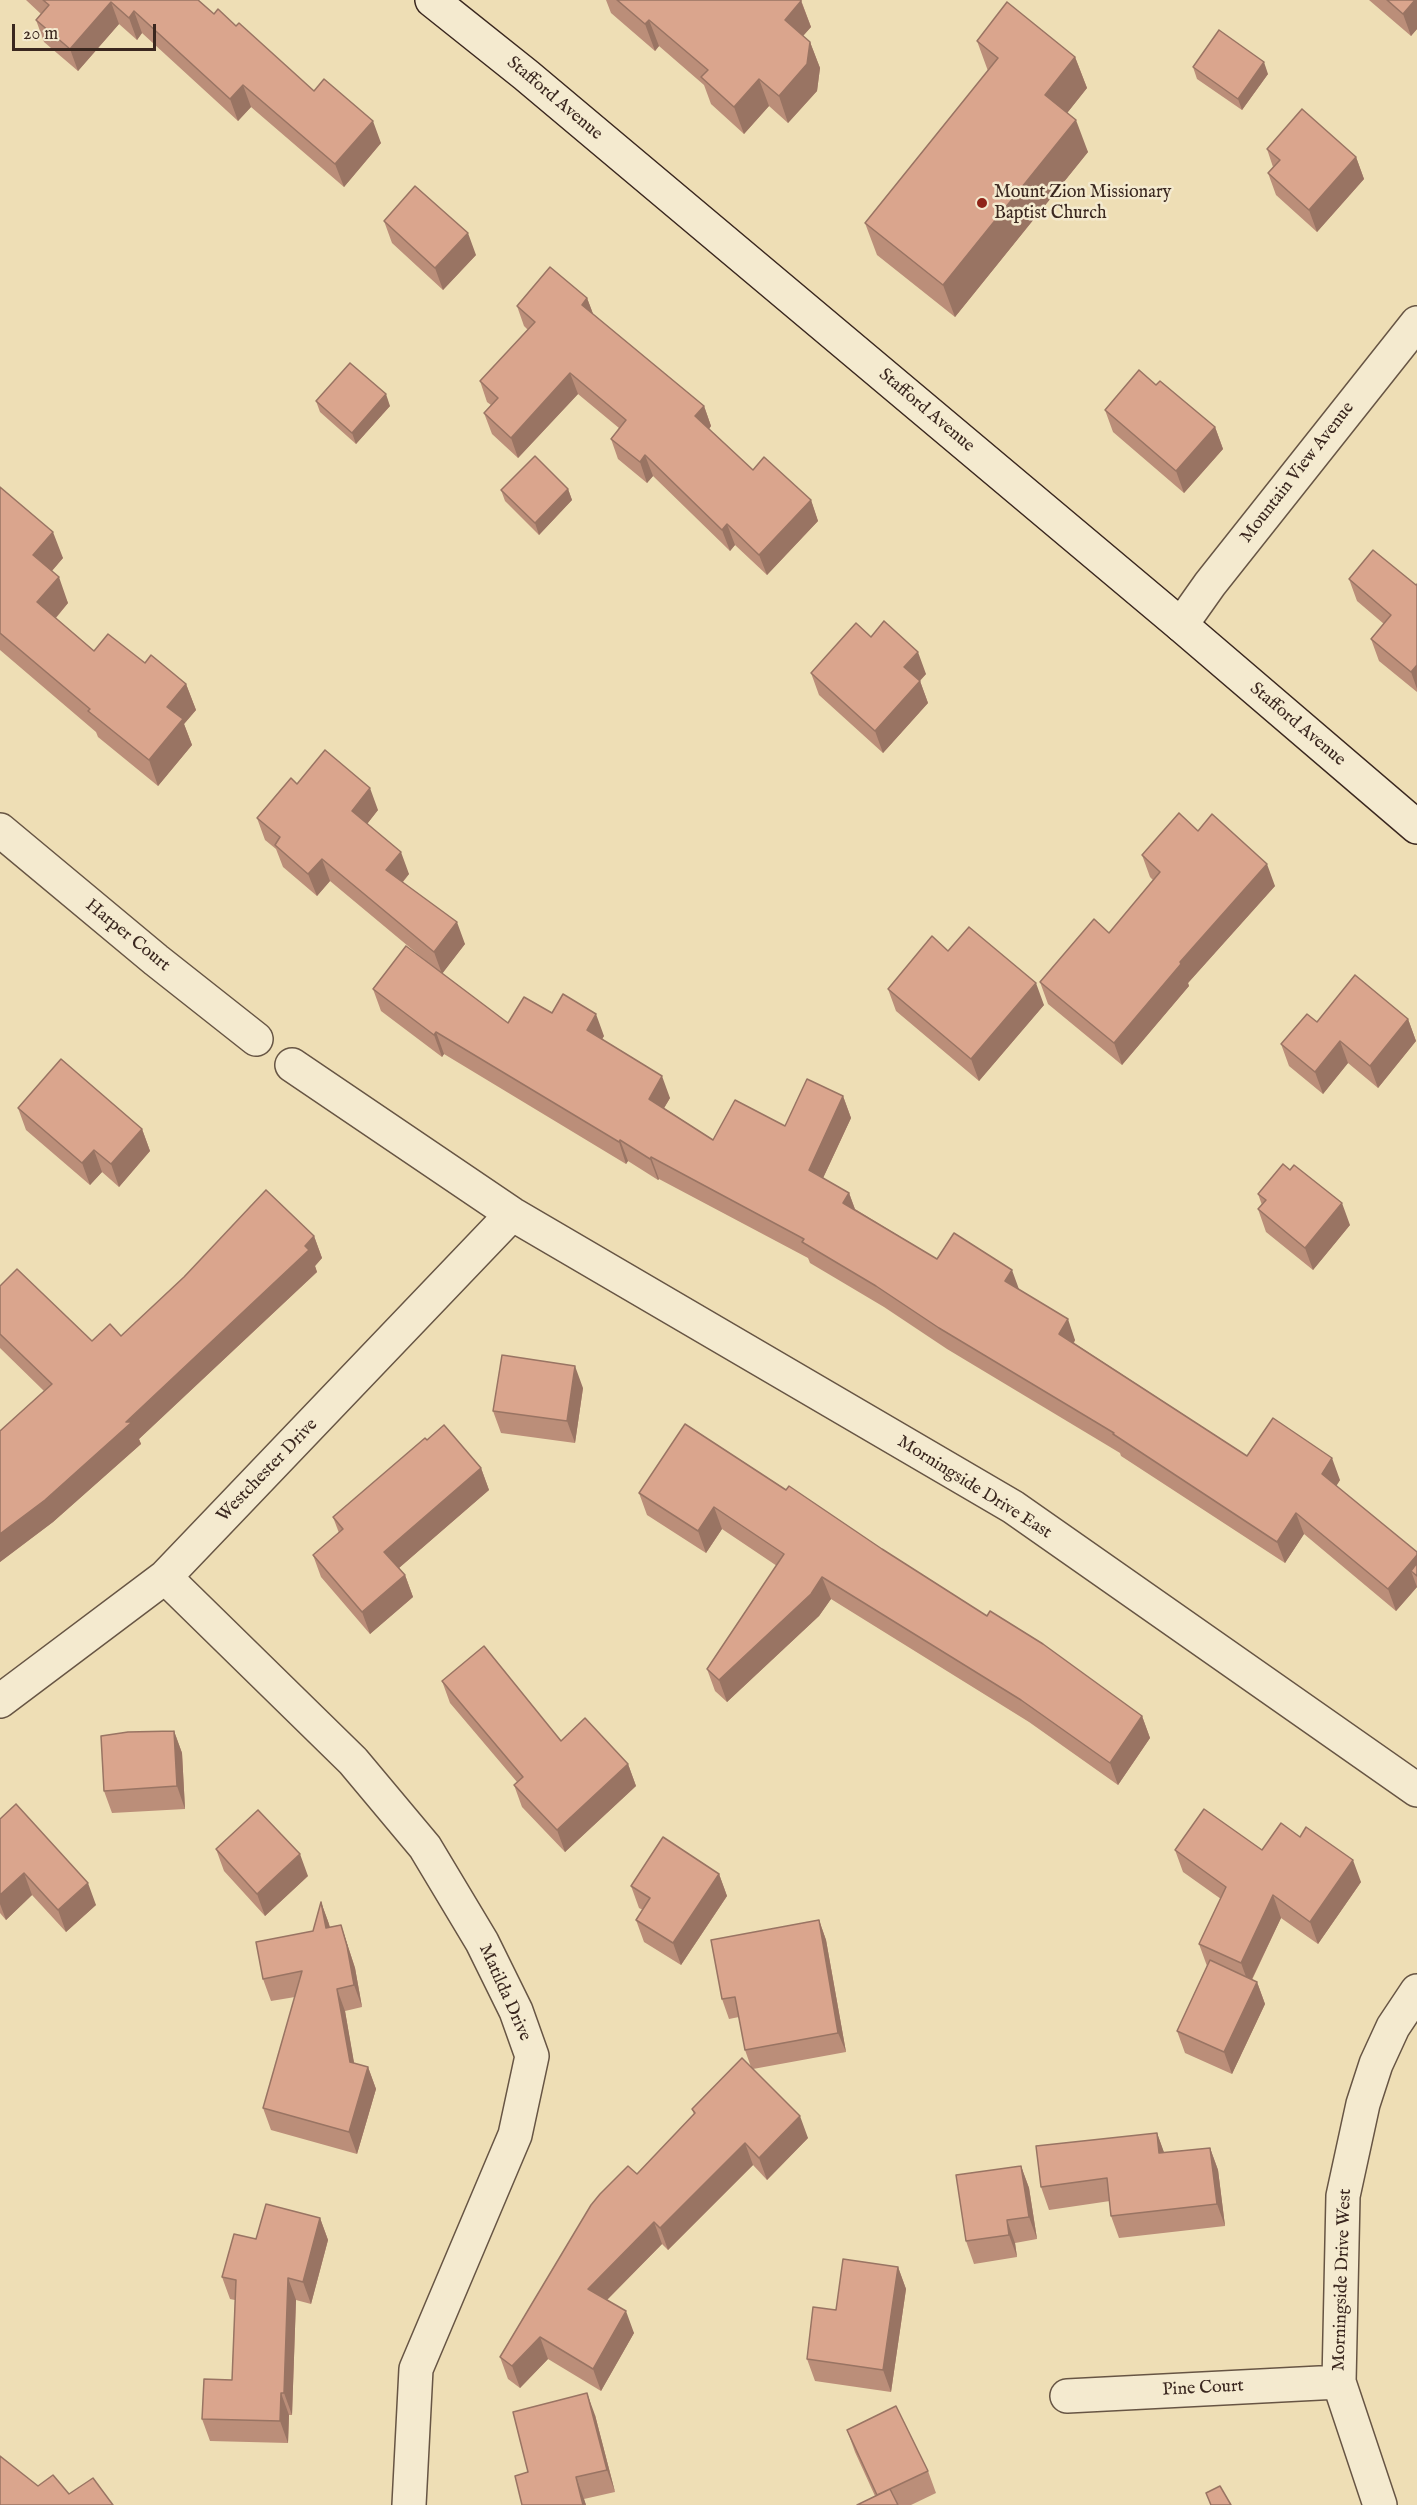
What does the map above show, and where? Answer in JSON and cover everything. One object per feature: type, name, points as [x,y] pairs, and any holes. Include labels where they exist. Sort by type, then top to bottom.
[{"type":"street","name":"Stafford Avenue","points":[[432,0],[526,75],[1181,625],[1417,827]]},
{"type":"street","name":"Mountain View Avenue","points":[[1181,625],[1210,584],[1417,323]]},
{"type":"street","name":"Harper Court","points":[[0,830],[156,960],[256,1038]]},
{"type":"street","points":[[292,1065],[512,1214]]},
{"type":"street","name":"Westchester Drive","points":[[0,1701],[165,1577],[512,1214]]},
{"type":"street","name":"Morningside Drive East","points":[[512,1214],[1013,1508],[1417,1790]]},
{"type":"street","name":"Matilda Drive","points":[[165,1577],[353,1761],[425,1847],[482,1942],[516,2011],[532,2056],[515,2135],[416,2369],[409,2505]]},
{"type":"street","name":"Morningside Drive West","points":[[1380,2505],[1339,2382],[1343,2196],[1363,2104],[1376,2064],[1394,2027],[1417,1991]]},
{"type":"street","name":"Pine Court","points":[[1067,2396],[1339,2382]]},
{"type":"building","points":[[43,0],[198,0],[214,14],[218,9],[236,26],[239,23],[314,91],[324,79],[373,121],[335,164],[243,85],[230,99],[134,11],[129,18],[111,2],[70,49],[36,20],[49,5]]},
{"type":"building","points":[[617,0],[801,0],[785,20],[810,42],[807,64],[779,96],[759,79],[734,107],[701,77],[708,70],[649,20],[645,24]]},
{"type":"building","points":[[1387,0],[1415,0],[1403,14]]},
{"type":"building","name":"Mount Zion Missionary Baptist Church","points":[[1007,2],[1075,57],[1045,95],[1076,120],[943,285],[865,223],[998,58],[977,41]]},
{"type":"building","points":[[1219,30],[1264,62],[1238,99],[1193,67]]},
{"type":"building","points":[[1302,109],[1356,157],[1309,210],[1268,173],[1280,160],[1267,149]]},
{"type":"building","points":[[415,186],[468,233],[435,268],[384,221]]},
{"type":"building","points":[[550,267],[587,298],[582,305],[704,406],[695,416],[753,470],[764,457],[811,500],[759,555],[727,524],[722,530],[645,455],[640,462],[611,439],[626,420],[570,373],[511,438],[484,413],[498,398],[480,381],[535,322],[517,306]]},
{"type":"building","points":[[350,363],[386,394],[352,433],[316,401]]},
{"type":"building","points":[[1139,370],[1156,385],[1160,381],[1215,427],[1176,471],[1105,410]]},
{"type":"building","points":[[535,456],[568,489],[535,523],[501,490]]},
{"type":"building","points":[[0,487],[53,532],[33,555],[59,577],[37,602],[94,651],[108,634],[145,663],[151,655],[186,684],[167,707],[183,719],[149,760],[88,711],[90,709],[0,633]]},
{"type":"building","points":[[1373,550],[1417,584],[1417,665],[1411,672],[1371,639],[1391,615],[1349,579]]},
{"type":"building","points":[[884,621],[918,652],[904,667],[920,681],[875,731],[811,673],[856,623],[871,637]]},
{"type":"building","points":[[325,750],[370,788],[352,811],[401,852],[386,870],[457,922],[434,952],[322,859],[308,874],[275,845],[280,837],[257,818],[291,778],[297,784]]},
{"type":"building","points":[[1179,813],[1198,831],[1212,814],[1267,864],[1180,962],[1181,964],[1114,1043],[1040,982],[1094,919],[1109,933],[1160,872],[1142,855]]},
{"type":"building","points":[[969,927],[1036,983],[971,1059],[888,989],[932,936],[948,951]]},
{"type":"building","points":[[406,946],[508,1023],[524,997],[552,1013],[563,994],[596,1014],[587,1030],[662,1076],[649,1099],[713,1140],[735,1100],[785,1126],[807,1079],[843,1096],[809,1170],[849,1193],[843,1203],[937,1259],[954,1233],[1012,1270],[1005,1281],[1068,1319],[1059,1334],[1247,1456],[1273,1418],[1332,1458],[1322,1474],[1417,1552],[1417,1555],[1388,1589],[1296,1513],[1277,1542],[1114,1433],[939,1328],[876,1286],[802,1242],[804,1239],[651,1157],[650,1159],[620,1140],[619,1142],[436,1032],[434,1035],[373,989]]},
{"type":"building","points":[[1355,975],[1408,1019],[1370,1066],[1340,1041],[1315,1072],[1281,1044],[1307,1014],[1317,1022]]},
{"type":"building","points":[[61,1059],[142,1129],[111,1164],[94,1150],[82,1163],[18,1108]]},
{"type":"building","points":[[1283,1164],[1290,1170],[1294,1165],[1342,1203],[1305,1248],[1258,1209],[1266,1200],[1258,1194]]},
{"type":"building","points":[[266,1190],[314,1236],[305,1246],[309,1250],[126,1422],[132,1422],[45,1500],[0,1534],[0,1431],[52,1384],[0,1334],[0,1286],[17,1269],[92,1341],[110,1324],[121,1336],[184,1277]]},
{"type":"building","points":[[502,1355],[575,1366],[567,1421],[493,1411]]},
{"type":"building","points":[[685,1424],[786,1490],[789,1486],[987,1616],[990,1611],[1043,1644],[1142,1716],[1110,1763],[1021,1700],[822,1577],[811,1594],[719,1680],[707,1669],[784,1554],[714,1507],[698,1531],[639,1493]]},
{"type":"building","points":[[444,1425],[481,1468],[384,1552],[405,1575],[362,1612],[313,1555],[343,1529],[333,1517],[425,1438],[427,1440]]},
{"type":"building","points":[[1417,1563],[1417,1576],[1411,1571]]},
{"type":"building","points":[[484,1646],[561,1741],[585,1718],[628,1764],[557,1830],[514,1785],[523,1777],[442,1681]]},
{"type":"building","points":[[174,1731],[177,1786],[104,1791],[101,1736],[128,1732]]},
{"type":"building","points":[[16,1804],[88,1883],[58,1910],[24,1873],[0,1895],[0,1819]]},
{"type":"building","points":[[1204,1809],[1262,1850],[1281,1823],[1300,1837],[1306,1827],[1353,1860],[1310,1922],[1273,1895],[1241,1963],[1199,1944],[1226,1887],[1175,1850]]},
{"type":"building","points":[[258,1810],[300,1854],[257,1894],[216,1849]]},
{"type":"building","points":[[663,1837],[719,1874],[673,1943],[636,1920],[650,1898],[631,1886]]},
{"type":"building","points":[[321,1902],[326,1928],[341,1925],[347,1946],[354,1985],[337,1989],[350,2062],[368,2067],[349,2132],[263,2108],[302,1971],[263,1979],[256,1942],[313,1931]]},
{"type":"building","points":[[819,1920],[838,2033],[745,2050],[735,1997],[722,1999],[711,1940]]},
{"type":"building","points":[[1210,1960],[1257,1982],[1224,2052],[1177,2031]]},
{"type":"building","points":[[742,2058],[800,2116],[759,2158],[745,2143],[660,2228],[654,2222],[588,2289],[626,2311],[593,2369],[540,2337],[512,2366],[500,2357],[591,2205],[628,2166],[637,2174],[695,2113],[692,2109]]},
{"type":"building","points":[[1157,2133],[1159,2153],[1210,2148],[1217,2204],[1111,2216],[1107,2178],[1041,2187],[1036,2146]]},
{"type":"building","points":[[1021,2166],[1029,2217],[1007,2220],[1009,2235],[966,2241],[956,2175]]},
{"type":"building","points":[[266,2204],[320,2218],[303,2282],[288,2278],[284,2393],[281,2393],[280,2421],[202,2419],[204,2379],[232,2380],[236,2280],[222,2277],[234,2234],[256,2239]]},
{"type":"building","points":[[843,2259],[898,2267],[883,2370],[807,2359],[813,2307],[836,2310]]},
{"type":"building","points":[[587,2393],[607,2470],[576,2477],[583,2505],[522,2505],[515,2476],[528,2472],[513,2412]]},
{"type":"building","points":[[896,2406],[928,2471],[877,2495],[847,2430]]},
{"type":"building","points":[[0,2456],[38,2486],[53,2475],[69,2494],[93,2478],[113,2505],[0,2505]]},
{"type":"building","points":[[1220,2486],[1231,2505],[1211,2505],[1206,2493]]},
{"type":"building","points":[[890,2489],[898,2505],[857,2505]]},
{"type":"place","name":"Mount Zion Missionary Baptist Church","points":[[982,203]]}]
